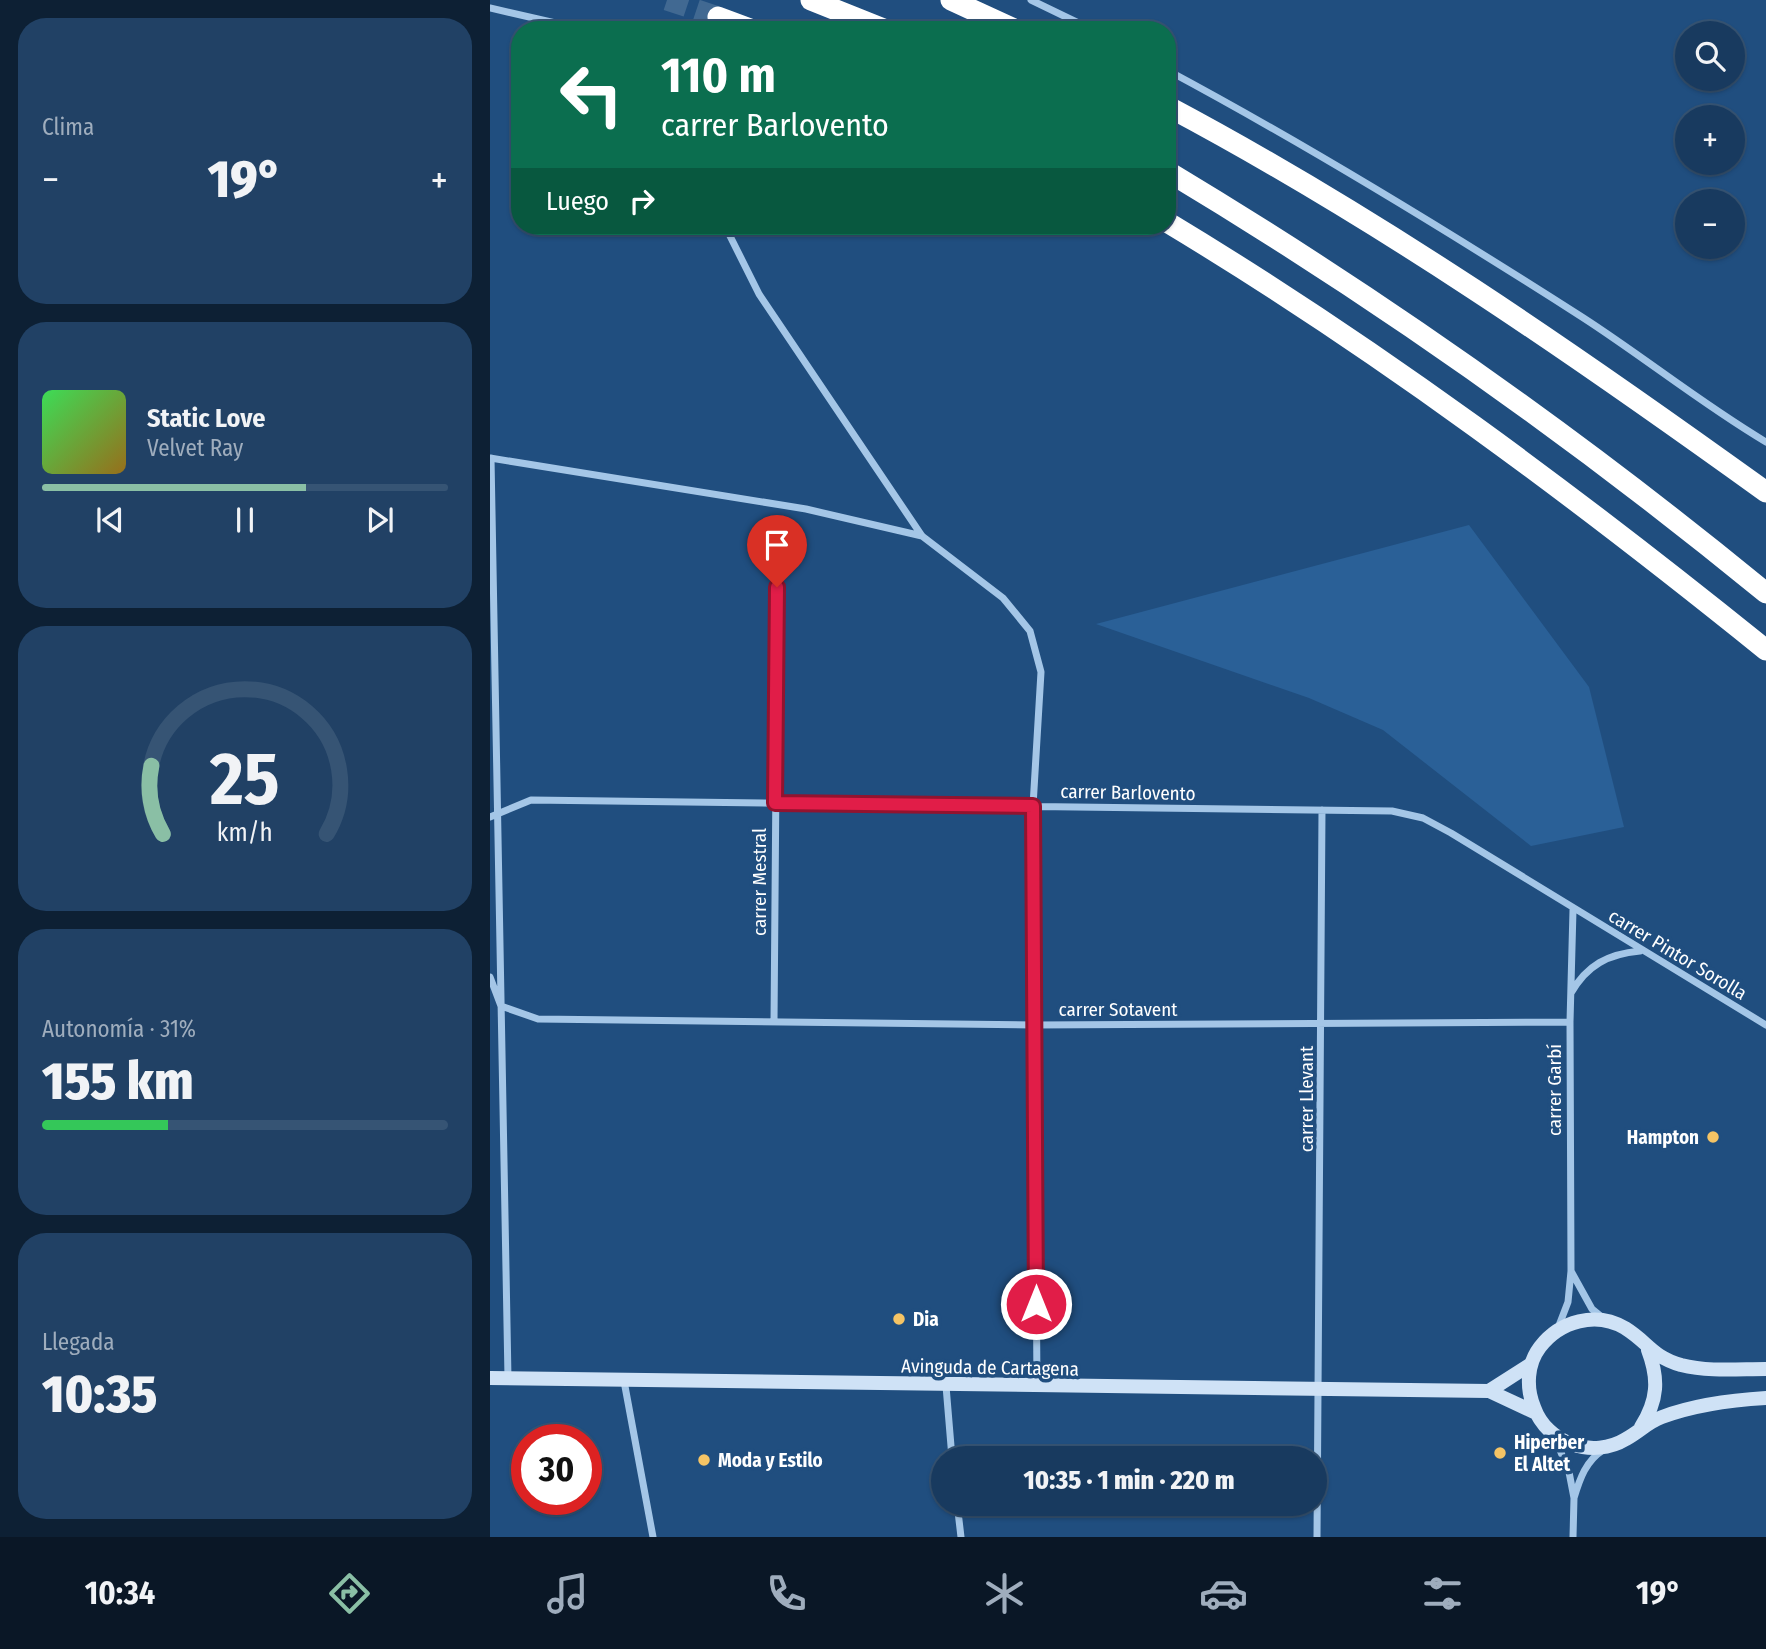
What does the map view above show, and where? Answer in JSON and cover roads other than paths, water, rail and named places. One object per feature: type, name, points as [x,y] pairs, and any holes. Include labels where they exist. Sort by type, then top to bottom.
[{"type":"highway","points":[[811,0],[864,21]]},
{"type":"highway","points":[[951,0],[996,21]]},
{"type":"highway","points":[[718,17],[729,21]]},
{"type":"highway","points":[[1176,111],[1245,148],[1414,249],[1588,364],[1766,492]]},
{"type":"highway","points":[[1176,176],[1285,242],[1456,357],[1604,464],[1766,593]]},
{"type":"highway","points":[[1176,227],[1272,285],[1446,404],[1585,508],[1766,650]]},
{"type":"main road","points":[[1489,1391],[1531,1364],[1542,1345],[1557,1331],[1581,1321],[1606,1321],[1622,1327],[1660,1358],[1692,1367],[1766,1369]]},
{"type":"main road","points":[[1640,1428],[1651,1410],[1657,1390],[1656,1369],[1648,1350]]},
{"type":"main road","points":[[1531,1364],[1530,1397],[1536,1413],[1553,1434],[1580,1447],[1610,1446],[1626,1439],[1640,1428],[1684,1410],[1766,1398]]},
{"type":"main road","name":"Avinguda de Cartagena","points":[[490,1378],[1489,1391]]},
{"type":"main road","points":[[1489,1391],[1536,1413]]},
{"type":"street","points":[[1031,0],[1074,21]]},
{"type":"street","points":[[490,8],[547,21]]},
{"type":"street","points":[[1176,74],[1267,124],[1584,318],[1766,442]]},
{"type":"street","points":[[730,235],[759,294],[922,536],[1003,598],[1030,631],[1041,672],[1033,806],[1037,1387]]},
{"type":"street","points":[[508,1379],[501,1006],[494,815],[491,458],[806,509],[922,536]]},
{"type":"street","name":"carrer Mestral","points":[[774,1022],[778,533]]},
{"type":"street","name":"carrer Barlovento","points":[[494,815],[531,800],[1392,811],[1423,818],[1573,910]]},
{"type":"street","name":"carrer Llevant","points":[[1317,1537],[1322,810]]},
{"type":"street","name":"carrer Pintor Sorolla","points":[[1573,910],[1766,1025]]},
{"type":"street","name":"carrer Garbí","points":[[1557,1331],[1567,1302],[1571,1271],[1570,994],[1573,910]]},
{"type":"street","points":[[1570,994],[1580,978],[1598,961],[1642,950]]},
{"type":"street","points":[[490,977],[501,1006]]},
{"type":"street","name":"carrer Sotavent","points":[[501,1006],[538,1019],[1034,1025],[1570,1022]]},
{"type":"street","points":[[1571,1271],[1592,1309],[1606,1321]]},
{"type":"street","points":[[624,1381],[653,1537]]},
{"type":"street","points":[[946,1386],[951,1446]]},
{"type":"street","points":[[1553,1434],[1569,1472],[1574,1498],[1573,1537]]},
{"type":"street","points":[[1574,1498],[1580,1476],[1593,1457],[1610,1446]]},
{"type":"street","points":[[959,1516],[961,1537]]},
{"type":"tunnel","points":[[667,0],[718,17]]},
{"type":"place","name":"Hampton","points":[[1713,1137]]},
{"type":"place","name":"Dia","points":[[899,1319]]},
{"type":"place","name":"Hiperber El Altet","points":[[1500,1453]]},
{"type":"place","name":"Moda y Estilo","points":[[704,1460]]}]
